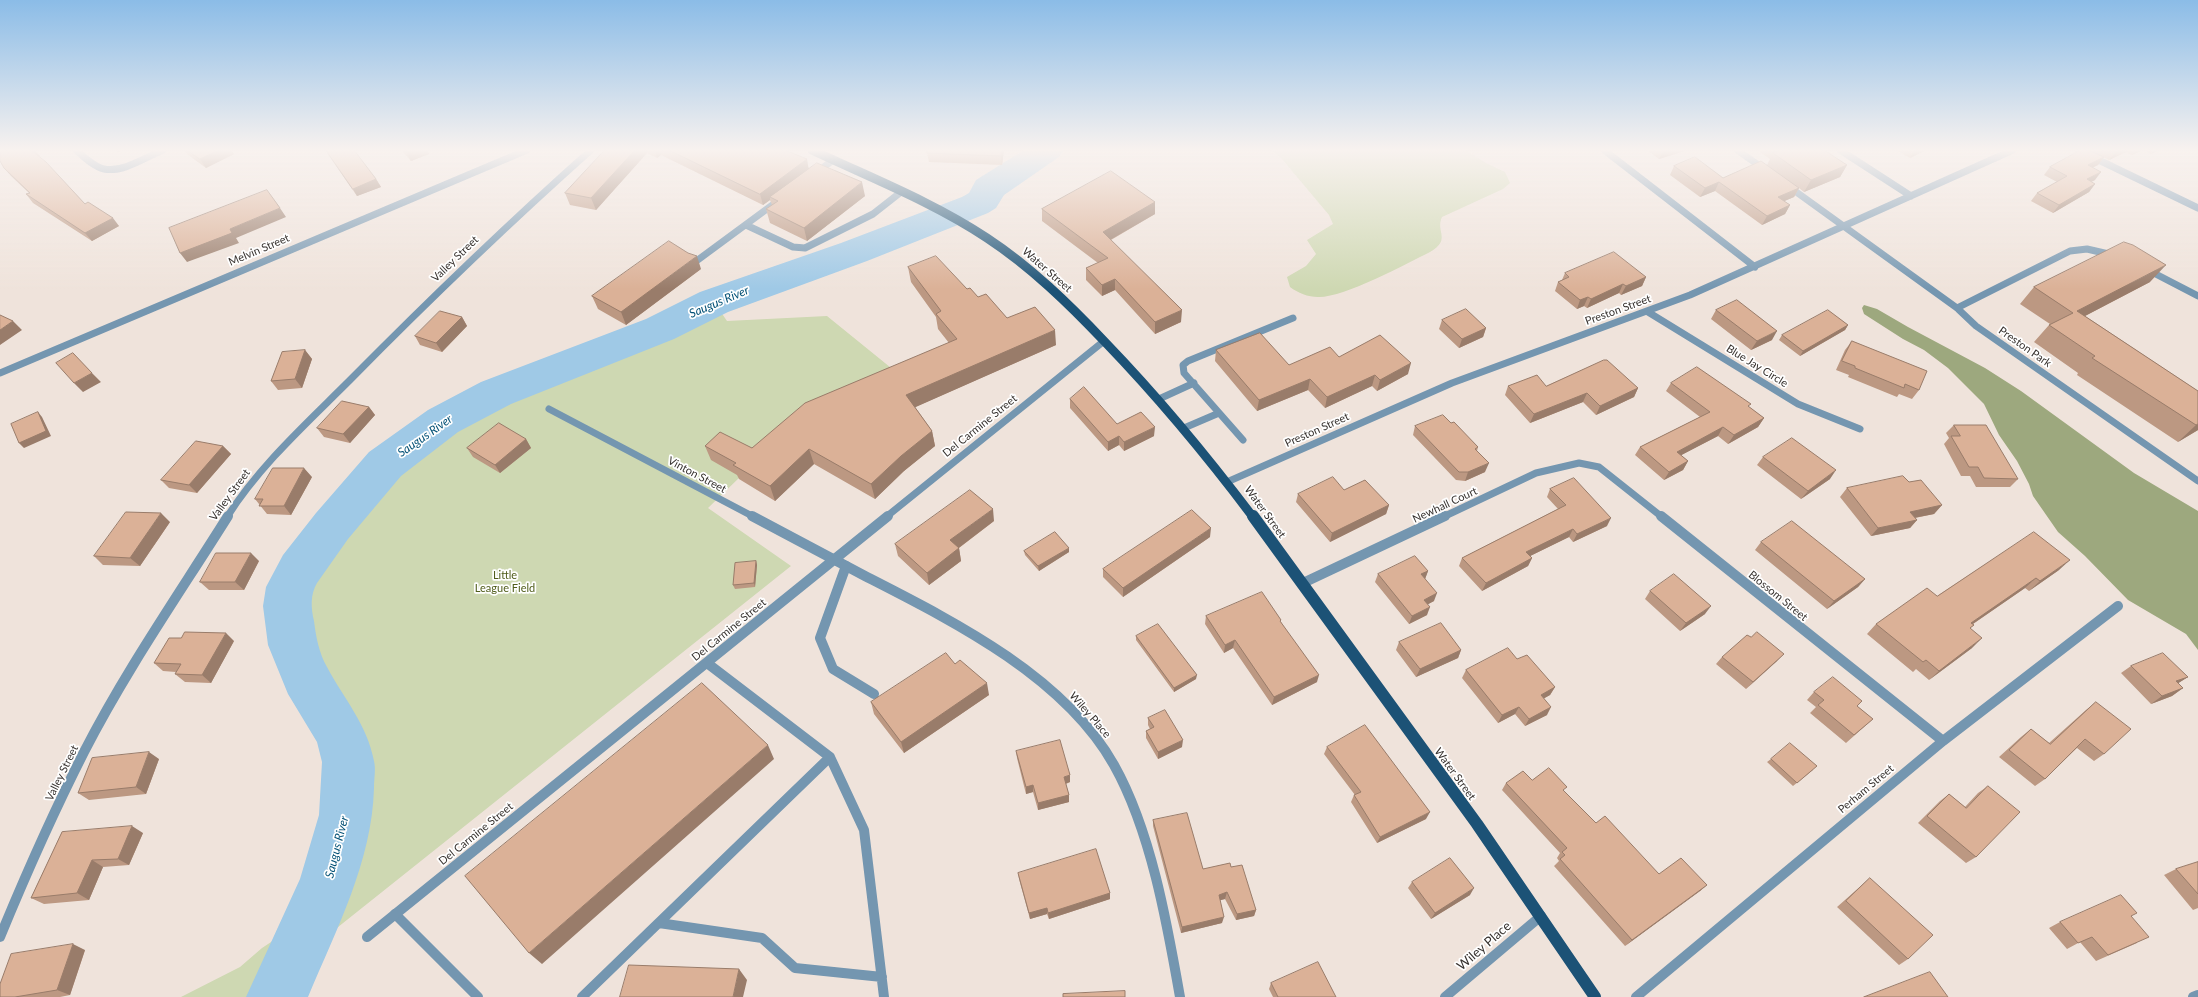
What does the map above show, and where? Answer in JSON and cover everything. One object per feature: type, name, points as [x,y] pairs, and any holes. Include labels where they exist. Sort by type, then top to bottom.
[{"type":"main road","name":"Water Street","points":[[910,197],[961,223],[1006,252],[1037,276],[1104,341],[1159,399],[1184,428],[1227,482],[1303,583],[1541,916],[1595,997]]},
{"type":"street","name":"Melvin Street","points":[[0,373],[417,197]]},
{"type":"street","name":"Valley Street","points":[[0,937],[39,845],[85,751],[142,651],[233,508],[256,478],[290,440],[380,349],[502,230],[539,197]]},
{"type":"street","points":[[695,262],[784,197]]},
{"type":"street","points":[[746,225],[793,248],[805,248],[871,216],[895,197]]},
{"type":"street","points":[[1665,197],[1755,266]]},
{"type":"street","name":"Preston Park","points":[[1802,197],[1957,308],[1976,326],[2198,482]]},
{"type":"street","name":"Preston Street","points":[[1227,482],[1452,384],[1648,312],[1910,197]]},
{"type":"street","points":[[2174,197],[2198,208]]},
{"type":"street","points":[[1957,308],[2077,248],[2103,252],[2122,259]]},
{"type":"street","points":[[2139,266],[2198,296]]},
{"type":"street","name":"Blue Jay Circle","points":[[1648,312],[1798,404],[1860,430]]},
{"type":"street","points":[[1243,440],[1183,370],[1186,362],[1293,318]]},
{"type":"street","name":"Del Carmine Street","points":[[367,937],[1104,341]]},
{"type":"street","points":[[1159,399],[1194,383]]},
{"type":"street","name":"Vinton Street","points":[[549,409],[835,560]]},
{"type":"street","points":[[1184,428],[1219,413]]},
{"type":"street","name":"Newhall Court","points":[[1303,583],[1536,474],[1579,463],[1592,464],[1599,467]]},
{"type":"street","name":"Blossom Street","points":[[1599,467],[1943,741]]},
{"type":"street","name":"Wiley Place","points":[[835,560],[917,604],[1000,653],[1058,697],[1091,730],[1110,757],[1135,811],[1162,907],[1180,997]]},
{"type":"street","points":[[846,566],[820,638],[833,669],[874,694]]},
{"type":"street","name":"Perham Street","points":[[1636,997],[1943,741],[2118,606]]},
{"type":"street","points":[[706,664],[830,757],[864,830],[884,997]]},
{"type":"street","points":[[582,997],[830,757]]},
{"type":"street","points":[[396,914],[478,997]]},
{"type":"street","name":"Wiley Place","points":[[1445,997],[1541,916]]},
{"type":"street","points":[[659,923],[762,938],[795,968],[882,977]]},
{"type":"street","points":[[2193,997],[2198,995]]},
{"type":"green space","points":[[1313,197],[1487,197],[1442,217],[1440,227],[1442,239],[1437,247],[1430,252],[1391,272],[1343,292],[1329,296],[1314,297],[1303,294],[1290,287],[1287,277],[1306,266],[1316,254],[1307,240],[1333,224],[1329,215]]},
{"type":"green space","name":"Little League Field","points":[[714,302],[727,321],[827,316],[901,376],[739,478],[708,508],[791,566],[313,947],[299,977],[295,997],[181,997],[240,967],[262,948],[283,934],[293,935],[307,932],[327,885],[338,852],[346,815],[348,762],[341,735],[306,678],[293,645],[287,606],[290,587],[300,569],[332,526],[357,499],[385,464],[443,421],[496,393],[660,329]]},
{"type":"green space","points":[[1864,305],[1877,309],[1985,368],[2021,391],[2134,473],[2198,511],[2198,650],[2186,634],[2128,600],[2085,556],[2058,532],[2033,496],[2029,484],[2017,461],[1999,435],[1984,404],[1948,368],[1924,350],[1903,339],[1864,314],[1862,308]]},
{"type":"building","points":[[30,197],[78,197],[85,204],[88,202],[113,218],[85,233]]},
{"type":"building","points":[[250,197],[272,197],[280,208],[230,229],[232,233],[180,253],[169,228]]},
{"type":"building","points":[[770,197],[844,197],[804,228],[766,209],[778,201]]},
{"type":"building","points":[[1065,197],[1147,197],[1155,202],[1103,232],[1182,310],[1155,322],[1115,279],[1102,285],[1086,268],[1108,258],[1042,209]]},
{"type":"building","points":[[1740,197],[1779,197],[1778,197],[1790,205],[1767,216]]},
{"type":"building","points":[[2043,197],[2074,197],[2059,205]]},
{"type":"building","points":[[669,241],[688,253],[697,256],[621,312],[592,296]]},
{"type":"building","points":[[2124,242],[2133,245],[2166,265],[2077,311],[2198,391],[2198,424],[2196,425],[2092,358],[2095,356],[2049,325],[2073,313],[2034,287]]},
{"type":"building","points":[[1614,252],[1646,277],[1626,286],[1623,284],[1591,299],[1588,297],[1580,300],[1558,282],[1569,277],[1565,273]]},
{"type":"building","points":[[936,256],[967,289],[970,288],[978,297],[986,294],[1007,318],[1035,307],[1055,330],[906,395],[932,431],[901,456],[871,484],[809,449],[770,486],[733,465],[736,463],[705,446],[720,432],[752,448],[805,403],[957,339],[936,314],[941,311],[908,267]]},
{"type":"building","points":[[1737,300],[1777,331],[1757,341],[1716,310]]},
{"type":"building","points":[[1466,309],[1486,328],[1462,339],[1442,320]]},
{"type":"building","points":[[1828,310],[1848,325],[1803,351],[1782,335]]},
{"type":"building","points":[[440,311],[462,317],[436,343],[415,336]]},
{"type":"building","points":[[0,315],[13,321],[0,330]]},
{"type":"building","points":[[1260,333],[1289,365],[1330,347],[1339,357],[1380,335],[1411,363],[1380,380],[1375,375],[1327,397],[1310,379],[1259,400],[1216,350]]},
{"type":"building","points":[[1852,341],[1927,371],[1919,390],[1905,384],[1904,388],[1855,368],[1855,366],[1842,361]]},
{"type":"building","points":[[305,350],[295,379],[271,381],[282,352]]},
{"type":"building","points":[[73,353],[92,373],[74,383],[56,363]]},
{"type":"building","points":[[1607,360],[1638,388],[1600,406],[1587,393],[1534,414],[1508,386],[1537,375],[1546,386]]},
{"type":"building","points":[[1697,367],[1751,404],[1748,406],[1764,418],[1734,435],[1723,427],[1677,452],[1688,461],[1669,472],[1640,447],[1710,412],[1671,383]]},
{"type":"building","points":[[1084,387],[1117,424],[1141,412],[1155,427],[1124,442],[1119,436],[1108,442],[1070,399]]},
{"type":"building","points":[[342,401],[369,407],[343,434],[317,428]]},
{"type":"building","points":[[38,412],[46,431],[19,443],[11,424]]},
{"type":"building","points":[[1443,415],[1451,423],[1454,422],[1478,447],[1475,449],[1489,463],[1468,472],[1459,472],[1415,426]]},
{"type":"building","points":[[499,423],[526,439],[495,465],[467,448]]},
{"type":"building","points":[[1954,425],[1986,425],[2018,479],[1984,478],[1978,467],[1969,467],[1951,436],[1960,436]]},
{"type":"building","points":[[1792,438],[1836,470],[1808,491],[1763,457]]},
{"type":"building","points":[[196,441],[223,446],[189,485],[161,480]]},
{"type":"building","points":[[273,468],[304,468],[284,506],[259,506],[263,499],[255,499]]},
{"type":"building","points":[[1903,476],[1909,482],[1921,480],[1942,505],[1910,512],[1917,520],[1878,528],[1847,488]]},
{"type":"building","points":[[1333,477],[1344,490],[1365,480],[1389,505],[1332,533],[1298,494]]},
{"type":"building","points":[[1574,478],[1611,518],[1577,534],[1573,529],[1526,552],[1532,558],[1486,583],[1462,558],[1566,505],[1550,489]]},
{"type":"building","points":[[970,490],[993,509],[950,540],[959,548],[927,573],[895,544]]},
{"type":"building","points":[[1192,510],[1211,528],[1123,588],[1103,569]]},
{"type":"building","points":[[126,512],[161,513],[130,558],[94,556]]},
{"type":"building","points":[[1792,521],[1865,579],[1834,601],[1761,542]]},
{"type":"building","points":[[1055,532],[1069,548],[1038,566],[1024,551]]},
{"type":"building","points":[[2034,532],[2070,560],[2040,581],[2036,578],[1971,623],[1974,625],[1970,628],[1982,638],[1939,671],[1926,660],[1923,662],[1876,624],[1927,588],[1937,596]]},
{"type":"building","points":[[216,553],[251,553],[235,582],[200,582]]},
{"type":"building","points":[[1415,556],[1428,571],[1421,574],[1437,593],[1424,600],[1430,607],[1412,616],[1378,574]]},
{"type":"building","points":[[756,561],[754,583],[733,585],[735,563]]},
{"type":"building","points":[[1674,574],[1711,606],[1686,623],[1650,591]]},
{"type":"building","points":[[1262,592],[1281,620],[1280,621],[1319,675],[1274,697],[1235,640],[1225,645],[1206,616]]},
{"type":"building","points":[[1441,623],[1461,650],[1420,669],[1399,642]]},
{"type":"building","points":[[1158,624],[1197,675],[1174,688],[1136,636]]},
{"type":"building","points":[[185,632],[226,633],[202,675],[175,674],[181,664],[154,663],[169,638],[181,638]]},
{"type":"building","points":[[1757,632],[1784,654],[1753,682],[1722,657],[1747,635],[1751,637]]},
{"type":"building","points":[[1508,648],[1517,659],[1527,655],[1555,687],[1541,695],[1551,707],[1529,719],[1519,707],[1502,715],[1466,670]]},
{"type":"building","points":[[946,653],[955,664],[960,660],[987,683],[901,742],[871,702]]},
{"type":"building","points":[[2163,653],[2188,677],[2176,681],[2183,688],[2162,696],[2131,666]]},
{"type":"building","points":[[1833,677],[1862,701],[1857,706],[1873,719],[1854,735],[1818,705],[1824,700],[1814,692]]},
{"type":"building","points":[[702,683],[768,745],[529,953],[465,876]]},
{"type":"building","points":[[2096,702],[2131,729],[2104,754],[2085,739],[2045,779],[2009,750],[2031,729],[2050,744]]},
{"type":"building","points":[[1165,710],[1183,740],[1158,752],[1146,731],[1154,727],[1148,718]]},
{"type":"building","points":[[1365,725],[1430,812],[1380,837],[1354,795],[1361,792],[1327,747]]},
{"type":"building","points":[[1060,740],[1070,775],[1064,777],[1069,795],[1038,803],[1033,785],[1026,787],[1016,751]]},
{"type":"building","points":[[1790,743],[1817,766],[1797,783],[1771,759]]},
{"type":"building","points":[[149,752],[136,787],[78,793],[92,758]]},
{"type":"building","points":[[1549,768],[1567,787],[1563,790],[1596,823],[1605,816],[1659,874],[1681,858],[1707,885],[1632,940],[1560,859],[1565,855],[1562,852],[1567,848],[1506,783],[1523,771],[1532,780]]},
{"type":"building","points":[[1988,786],[2020,812],[1976,857],[1927,816],[1949,794],[1966,808]]},
{"type":"building","points":[[1187,813],[1203,869],[1230,863],[1231,867],[1242,865],[1256,910],[1237,914],[1227,892],[1219,895],[1224,917],[1182,927],[1153,820]]},
{"type":"building","points":[[132,826],[118,859],[92,860],[77,893],[31,898],[62,832]]},
{"type":"building","points":[[1096,849],[1110,893],[1048,913],[1047,908],[1029,913],[1018,873]]},
{"type":"building","points":[[1450,858],[1474,888],[1435,913],[1412,882]]},
{"type":"building","points":[[2198,862],[2198,894],[2176,869]]},
{"type":"building","points":[[1870,878],[1933,935],[1908,959],[1846,901]]},
{"type":"building","points":[[2121,895],[2137,913],[2131,916],[2149,937],[2108,955],[2092,937],[2078,943],[2060,922]]},
{"type":"building","points":[[73,944],[57,990],[15,997],[0,997],[0,984],[11,954]]},
{"type":"building","points":[[1318,962],[1336,997],[1278,997],[1271,983]]},
{"type":"building","points":[[629,965],[739,969],[733,997],[620,997]]},
{"type":"building","points":[[1930,972],[1948,997],[1864,997]]},
{"type":"building","points":[[1125,991],[1125,997],[1063,997],[1063,994]]},
{"type":"waterway","name":"Saugus River","points":[[276,997],[284,984],[290,966],[327,885],[346,815],[348,762],[341,735],[306,678],[293,645],[287,606],[290,587],[300,569],[332,526],[357,499],[385,464],[443,421],[496,393],[660,329],[714,302],[854,252],[975,205],[983,200],[985,197]]}]
